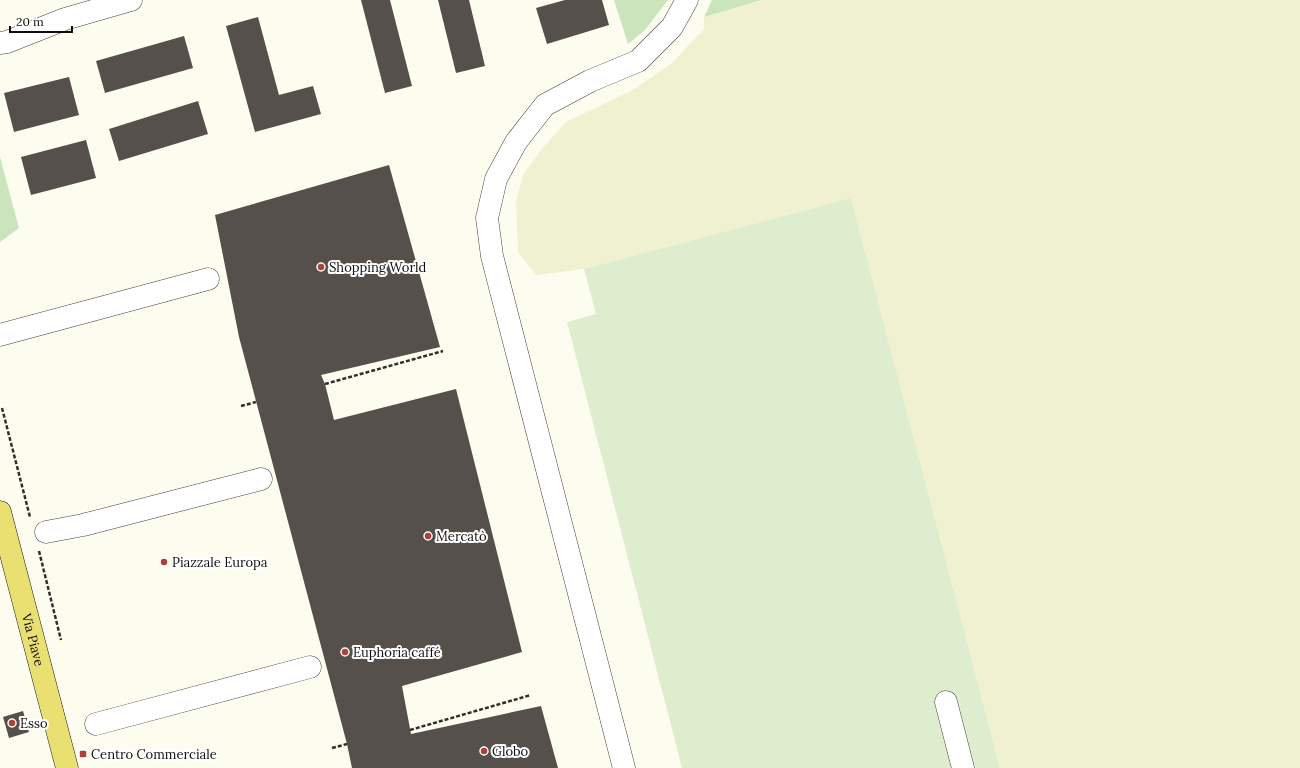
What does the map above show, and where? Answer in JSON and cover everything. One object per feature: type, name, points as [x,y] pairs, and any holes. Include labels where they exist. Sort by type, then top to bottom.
[{"type":"main road","name":"Via Piave","points":[[0,512],[67,768]]},
{"type":"street","points":[[2,40],[131,0]]},
{"type":"street","points":[[624,768],[492,256],[487,218],[496,179],[516,142],[545,105],[590,81],[638,60],[672,27],[687,0]]},
{"type":"street","points":[[0,336],[208,279]]},
{"type":"street","points":[[46,532],[82,525],[261,479]]},
{"type":"street","points":[[96,724],[310,667]]},
{"type":"street","points":[[946,702],[963,768]]},
{"type":"path","points":[[325,384],[442,351]]},
{"type":"path","points":[[241,406],[256,402]]},
{"type":"path","points":[[410,730],[531,695]]},
{"type":"path","points":[[332,748],[347,744]]},
{"type":"green space","points":[[614,0],[668,0],[645,30],[628,44]]},
{"type":"green space","points":[[712,0],[762,0],[704,17]]},
{"type":"green space","points":[[764,0],[1300,0],[1300,768],[1000,768],[851,198],[584,269],[536,275],[518,252],[516,203],[523,175],[541,150],[566,122],[633,90],[672,63],[704,29],[704,17]]},
{"type":"green space","points":[[0,157],[19,228],[0,242]]},
{"type":"green space","points":[[851,198],[1000,768],[682,768],[567,322],[596,314],[584,269]]},
{"type":"building","points":[[361,0],[390,0],[412,86],[385,93]]},
{"type":"building","points":[[438,0],[469,0],[485,66],[456,73]]},
{"type":"building","points":[[565,0],[602,0],[609,25],[547,44],[536,8]]},
{"type":"building","points":[[258,17],[279,95],[313,86],[321,114],[255,132],[226,26]]},
{"type":"building","points":[[184,36],[193,68],[105,93],[96,61]]},
{"type":"building","points":[[69,77],[79,115],[14,132],[4,93]]},
{"type":"building","points":[[198,101],[208,134],[119,161],[109,129]]},
{"type":"building","points":[[86,140],[96,178],[31,195],[21,157]]},
{"type":"building","points":[[389,165],[440,347],[321,375],[325,384],[334,420],[456,389],[522,652],[402,686],[411,734],[541,706],[558,768],[352,768],[347,744],[239,337],[215,215]]},
{"type":"building","points":[[23,711],[29,732],[9,738],[3,717]]},
{"type":"place","name":"Shopping World","points":[[321,267]]},
{"type":"place","name":"Mercatò","points":[[428,536]]},
{"type":"place","name":"Piazzale Europa","points":[[164,562]]},
{"type":"place","name":"Euphoria caffé","points":[[345,652]]},
{"type":"place","name":"Esso","points":[[12,723]]},
{"type":"place","name":"Globo","points":[[484,751]]},
{"type":"place","name":"Centro Commerciale","points":[[83,754]]}]
